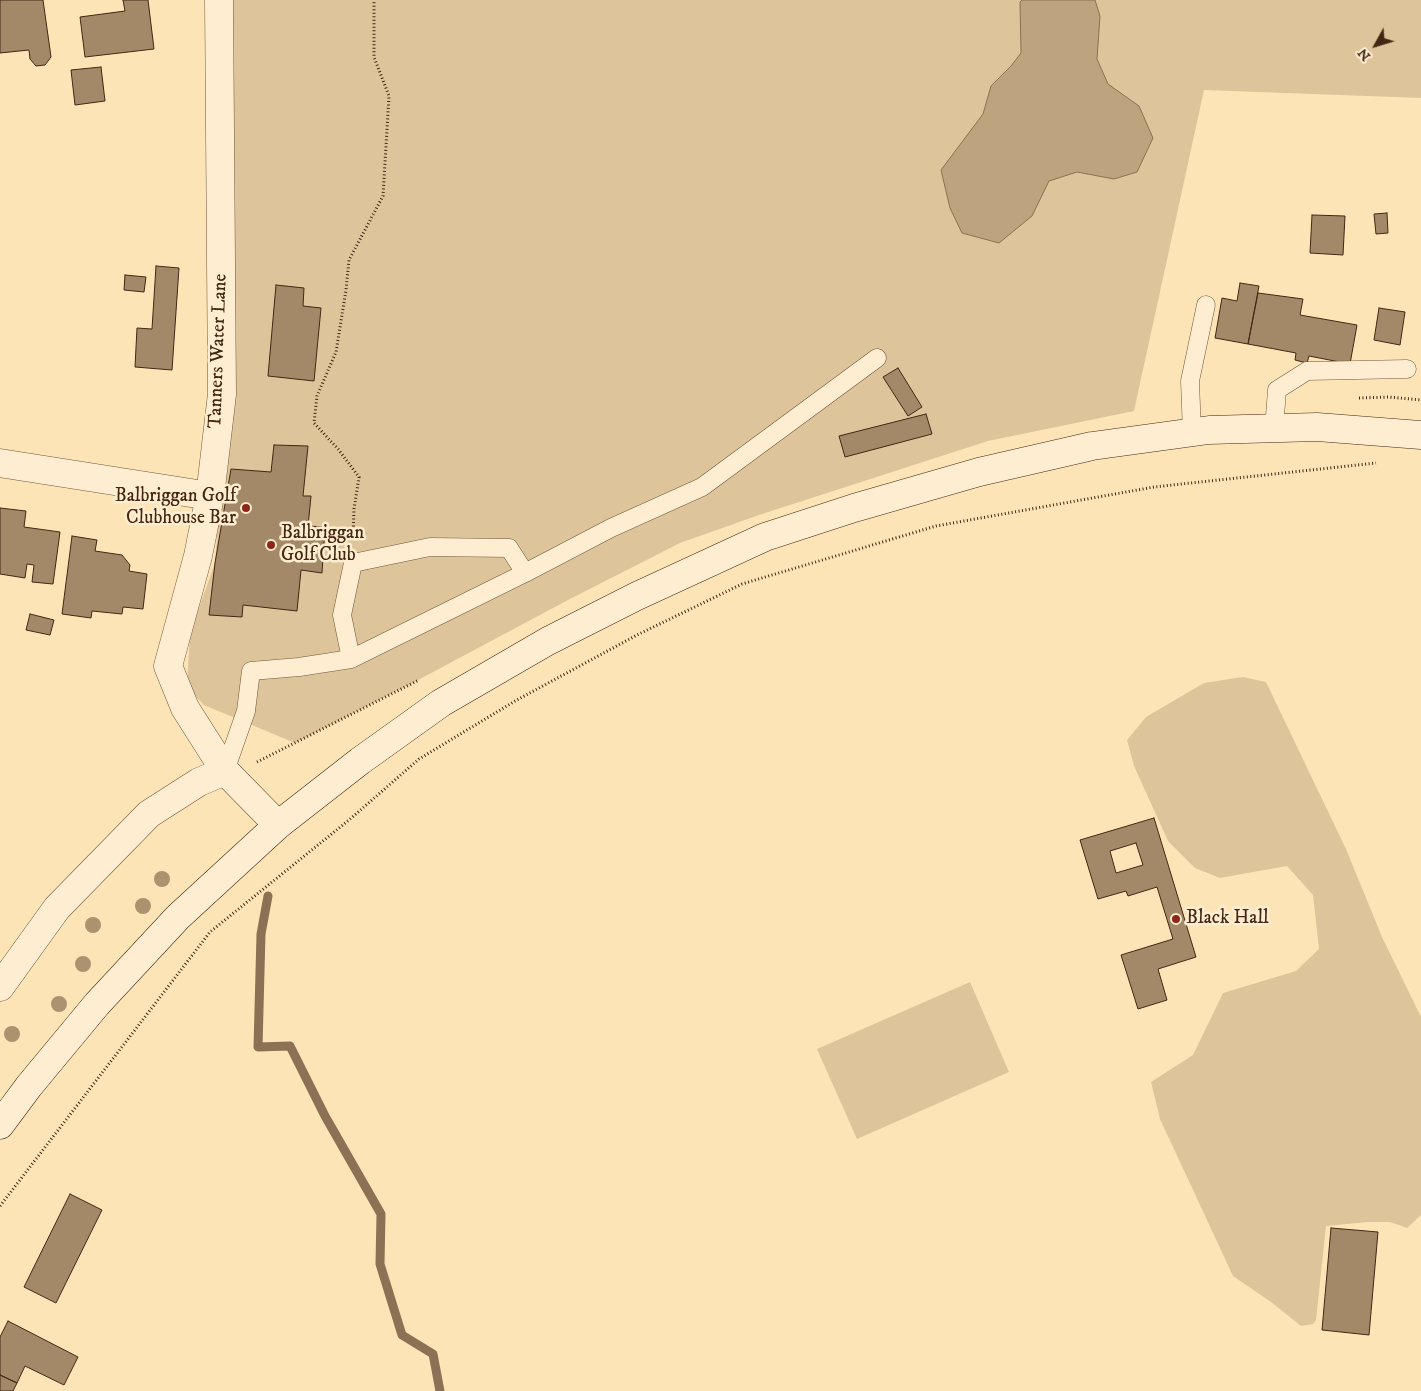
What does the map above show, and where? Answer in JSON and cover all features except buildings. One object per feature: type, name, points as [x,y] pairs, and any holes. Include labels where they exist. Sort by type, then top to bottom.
[{"type":"main road","name":"Tanners Water Lane","points":[[219,0],[222,394],[210,496],[198,556],[168,666],[185,708],[226,770],[278,825]]},
{"type":"main road","points":[[0,1125],[29,1086],[97,1004],[178,917],[278,825],[360,761],[441,703],[548,641],[637,596],[765,537],[854,508],[980,472],[1092,446],[1209,430],[1317,427],[1415,434]]},
{"type":"main road","points":[[0,463],[210,496]]},
{"type":"main road","points":[[0,987],[57,908],[149,814],[199,782],[226,770]]},
{"type":"lane","points":[[1192,433],[1190,381],[1206,305]]},
{"type":"lane","points":[[226,770],[246,711],[252,672],[351,659],[611,528],[702,487],[877,358]]},
{"type":"lane","points":[[1274,429],[1277,390],[1307,371],[1407,369]]},
{"type":"lane","points":[[351,659],[342,615],[353,563],[430,547],[509,548],[525,573]]},
{"type":"path","points":[[353,563],[354,510],[359,477],[338,449],[314,423],[317,396],[336,352],[349,260],[383,196],[389,96],[374,56],[374,0]]},
{"type":"path","points":[[0,1206],[210,932],[349,820],[419,759],[515,701],[637,635],[742,584],[936,526],[1154,487],[1384,462],[1415,434]]},
{"type":"shaded area","name":"Balbriggan Golf Club","points":[[220,0],[1421,0],[1421,98],[1204,90],[1134,411],[988,441],[759,515],[680,543],[295,743],[204,705],[187,687],[190,633],[215,563],[227,397]]},
{"type":"shaded area","points":[[1022,0],[1095,0],[1100,16],[1097,59],[1108,84],[1139,106],[1153,138],[1137,172],[1114,179],[1077,172],[1049,181],[1032,216],[999,243],[962,233],[950,208],[941,170],[983,114],[991,86],[1021,53],[1020,2]]},
{"type":"shaded area","points":[[1243,677],[1266,682],[1346,849],[1382,937],[1421,1017],[1421,1215],[1407,1228],[1390,1222],[1326,1226],[1316,1320],[1313,1324],[1301,1326],[1271,1302],[1233,1276],[1160,1119],[1151,1082],[1193,1055],[1223,993],[1296,971],[1319,949],[1313,895],[1287,866],[1220,878],[1195,868],[1168,841],[1134,766],[1127,740],[1146,717],[1204,683]]},
{"type":"shaded area","points":[[970,982],[1009,1072],[857,1139],[817,1049]]},
{"type":"waterway","points":[[268,896],[261,934],[258,1047],[290,1046],[325,1116],[381,1214],[380,1264],[402,1335],[433,1354],[440,1391]]},
{"type":"place","name":"Balbriggan Golf Clubhouse Bar","points":[[246,508]]},
{"type":"place","name":"Balbriggan Golf Club","points":[[271,545]]},
{"type":"place","name":"Black Hall","points":[[1176,919]]}]
